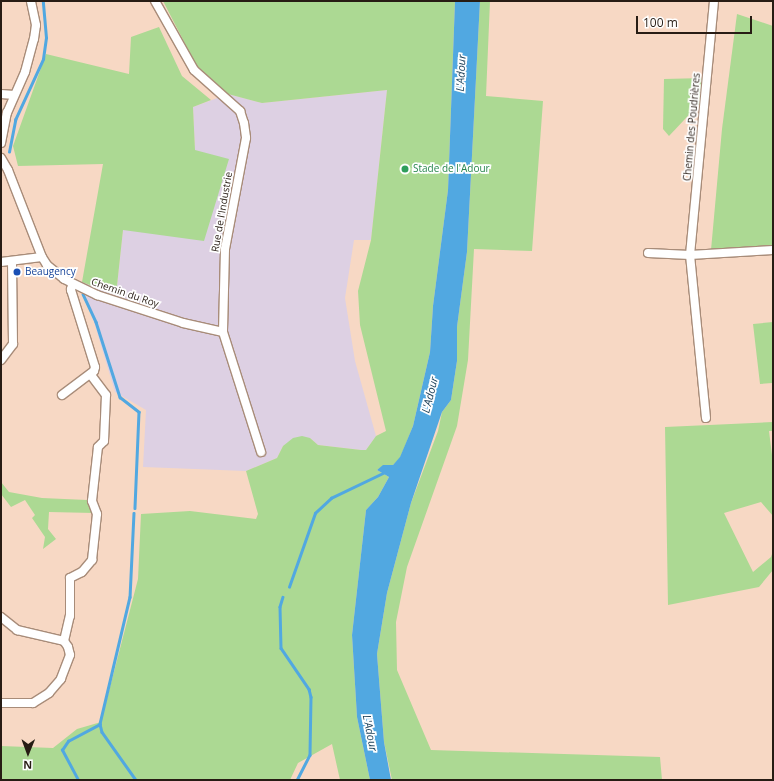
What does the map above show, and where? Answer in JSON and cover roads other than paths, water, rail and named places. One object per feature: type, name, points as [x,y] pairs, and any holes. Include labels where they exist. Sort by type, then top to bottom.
[{"type":"street","points":[[1,143],[7,113],[25,72],[34,39],[36,25],[31,1]]},
{"type":"street","name":"Rue de l'Industrie","points":[[155,1],[194,70],[240,111],[244,123],[246,138],[224,249],[223,332],[261,452]]},
{"type":"street","name":"Chemin des Poudrières","points":[[706,418],[690,254],[714,1]]},
{"type":"street","points":[[1,94],[14,95]]},
{"type":"street","name":"Chemin du Roy","points":[[1,158],[8,170],[42,257],[47,265],[72,285],[183,323],[223,332]]},
{"type":"street","points":[[648,253],[690,254],[773,250]]},
{"type":"street","points":[[1,262],[42,257]]},
{"type":"street","points":[[1,360],[13,344],[12,261]]},
{"type":"street","points":[[62,395],[94,371],[95,363],[71,290],[72,285]]},
{"type":"street","points":[[1,348],[10,347]]},
{"type":"street","points":[[64,641],[70,616],[70,578],[82,572],[92,560],[98,514],[92,501],[98,447],[104,441],[106,395],[90,374]]},
{"type":"street","points":[[1,617],[17,630],[64,641],[68,647],[68,663],[61,679],[49,693],[33,703],[1,703]]},
{"type":"water","name":"L'Adour","points":[[455,1],[480,1],[467,252],[457,327],[457,361],[451,400],[442,412],[411,503],[387,593],[377,654],[384,742],[391,780],[370,780],[357,717],[352,635],[366,510],[378,497],[389,477],[377,470],[383,465],[393,465],[400,457],[413,426],[430,352],[433,306],[448,190]]},
{"type":"waterway","points":[[9,152],[15,120],[43,59],[46,38],[43,1]]},
{"type":"waterway","points":[[83,294],[96,322],[120,397],[139,412],[135,508]]},
{"type":"waterway","points":[[289,587],[315,513],[331,498],[385,472]]},
{"type":"waterway","points":[[134,513],[130,597],[100,724],[102,732],[136,780]]},
{"type":"waterway","points":[[283,597],[280,607],[281,648],[309,689],[311,697],[310,755],[297,780]]},
{"type":"waterway","points":[[78,780],[62,750],[68,741],[100,724]]},
{"type":"place","name":"Stade de l'Adour","points":[[405,169]]},
{"type":"place","name":"Beaugency","points":[[17,272]]}]
